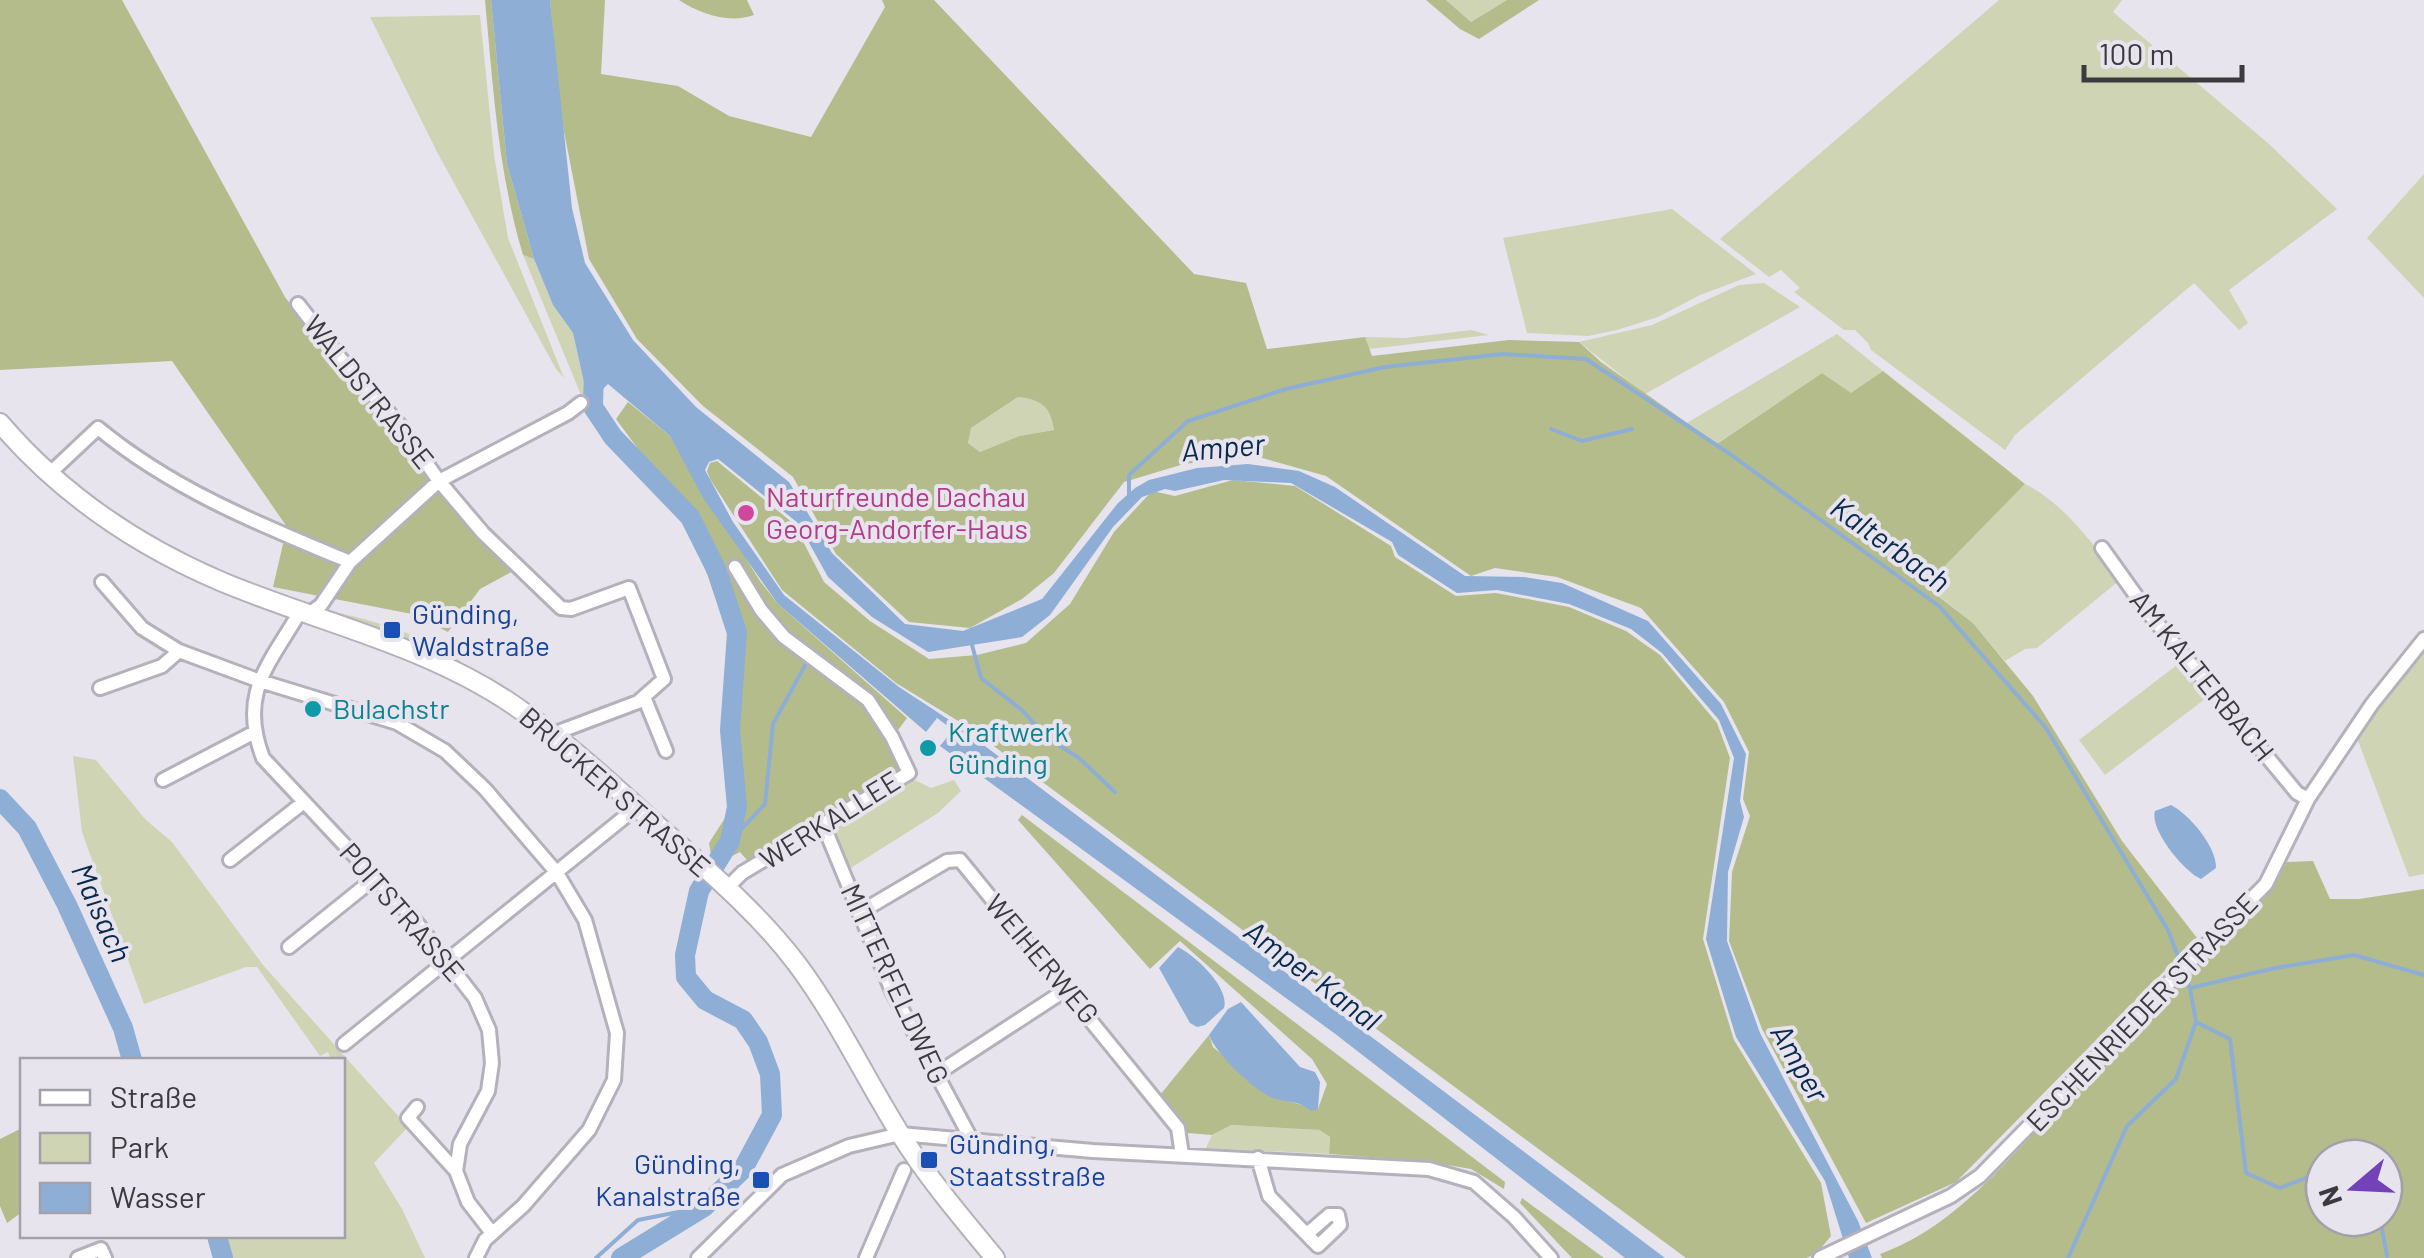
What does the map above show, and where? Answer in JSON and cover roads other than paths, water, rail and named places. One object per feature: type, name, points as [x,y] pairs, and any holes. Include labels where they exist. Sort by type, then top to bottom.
[{"type":"main road","name":"BRUCKER STRASSE","points":[[0,423],[49,474],[120,527],[178,561],[220,581],[438,661],[500,696],[554,734],[767,929],[814,988],[900,1134],[945,1198],[995,1258]]},
{"type":"street","name":"WALDSTRASSE","points":[[298,304],[398,423],[483,533],[561,608],[571,609],[629,588],[663,672],[660,684],[644,697]]},
{"type":"street","name":"WALDSTRASSE","points":[[305,612],[320,605],[350,562],[440,481],[568,414],[581,403]]},
{"type":"street","points":[[49,474],[98,428],[187,490],[350,562]]},
{"type":"street","name":"AM KALTERBACH","points":[[2102,548],[2233,716],[2297,793],[2308,799]]},
{"type":"street","name":"WERKALLEE","points":[[716,879],[742,873],[909,774],[892,737],[868,700],[784,637],[761,610],[735,567]]},
{"type":"street","points":[[102,582],[142,628],[178,651],[397,723],[445,751],[485,789],[557,872],[585,920],[618,1033],[615,1074],[589,1130],[524,1206],[492,1233],[476,1258]]},
{"type":"street","points":[[163,780],[253,733],[251,712],[260,681],[305,612]]},
{"type":"street","name":"ESCHENRIEDER STRASSE","points":[[1826,1255],[1951,1196],[1980,1176],[2188,966],[2266,884],[2308,799],[2372,704],[2424,639]]},
{"type":"street","points":[[100,688],[162,666],[178,651]]},
{"type":"street","points":[[554,734],[644,697],[666,751]]},
{"type":"street","name":"POITSTRASSE","points":[[253,733],[263,758],[376,877],[475,998],[489,1030],[492,1062],[488,1092],[460,1144],[456,1171]]},
{"type":"street","points":[[230,860],[304,802]]},
{"type":"street","points":[[344,1044],[637,807]]},
{"type":"street","name":"MITTERFELDWEG","points":[[822,824],[892,991],[970,1135],[969,1141]]},
{"type":"street","name":"WEIHERWEG","points":[[859,913],[947,861],[960,860],[1178,1128],[1182,1156]]},
{"type":"street","points":[[289,947],[376,877]]},
{"type":"street","points":[[936,1075],[1067,989]]},
{"type":"street","points":[[417,1107],[408,1118],[456,1171],[468,1202],[492,1233]]},
{"type":"street","points":[[698,1258],[782,1175],[830,1153],[900,1134],[1182,1156],[1429,1169],[1474,1182],[1514,1217],[1551,1258]]},
{"type":"street","points":[[1258,1158],[1270,1196],[1307,1234]]},
{"type":"street","points":[[866,1258],[904,1170]]},
{"type":"street","points":[[78,1258],[101,1249],[105,1258]]},
{"type":"water","points":[[491,0],[550,0],[572,208],[585,263],[633,340],[696,407],[789,482],[832,553],[905,624],[963,631],[1042,599],[1118,503],[1135,488],[1149,480],[1197,468],[1248,464],[1299,471],[1335,487],[1465,576],[1524,577],[1562,583],[1648,621],[1721,704],[1746,754],[1740,801],[1744,817],[1728,872],[1727,941],[1760,1033],[1858,1221],[1872,1258],[1849,1258],[1825,1181],[1736,1037],[1706,939],[1734,758],[1719,720],[1662,653],[1631,629],[1569,604],[1497,590],[1457,593],[1398,555],[1392,542],[1291,483],[1224,480],[1175,491],[1165,489],[1142,497],[1113,527],[1050,615],[1022,637],[928,652],[872,617],[828,577],[798,523],[718,459],[709,462],[705,470],[733,522],[784,595],[899,687],[957,725],[1665,1258],[1625,1258],[1334,1033],[940,746],[953,730],[937,718],[926,732],[778,604],[703,498],[670,436],[608,384],[595,397],[587,396],[573,333],[553,305],[534,259],[507,164]]},
{"type":"water","points":[[2171,805],[2193,823],[2212,851],[2216,868],[2201,879],[2177,859],[2157,828],[2155,811]]},
{"type":"water","points":[[1178,947],[1202,965],[1222,991],[1224,1008],[1205,1025],[1197,1027],[1190,1023],[1159,968]]},
{"type":"water","points":[[1241,1002],[1300,1067],[1315,1072],[1320,1082],[1318,1109],[1311,1111],[1265,1094],[1219,1052],[1209,1035],[1228,1009]]},
{"type":"waterway","name":"Kalterbach","points":[[1129,495],[1129,475],[1188,421],[1286,389],[1385,367],[1503,354],[1586,359],[1730,454],[1939,606],[2046,728],[2168,930],[2190,988],[2196,1022],[2176,1079],[2127,1126],[2068,1258]]},
{"type":"waterway","points":[[594,370],[593,407],[613,437],[690,517],[717,571],[737,633],[730,730],[737,807],[730,841],[699,891],[685,955],[686,977],[705,1000],[743,1020],[758,1042],[770,1074],[772,1115],[743,1169],[704,1207],[621,1258]]},
{"type":"waterway","points":[[1551,429],[1582,441],[1632,429]]},
{"type":"waterway","points":[[972,645],[981,678],[1115,792]]},
{"type":"waterway","points":[[730,841],[765,804],[773,724],[808,660]]},
{"type":"waterway","name":"Maisach","points":[[0,799],[27,828],[67,905],[123,1028],[131,1058]]},
{"type":"waterway","points":[[2190,988],[2354,955],[2424,975]]},
{"type":"waterway","points":[[2196,1022],[2230,1039],[2246,1173],[2280,1188],[2304,1179]]},
{"type":"waterway","points":[[596,1258],[638,1220],[704,1207]]},
{"type":"waterway","name":"Maisach","points":[[218,1238],[223,1258]]},
{"type":"waterway","points":[[2384,1238],[2387,1256]]},
{"type":"place","name":"Naturfreunde Dachau Georg-Andorfer-Haus","points":[[746,513]]},
{"type":"place","name":"Günding, Waldstraße","points":[[392,630]]},
{"type":"place","name":"Bulachstr","points":[[313,709]]},
{"type":"place","name":"Kraftwerk Günding","points":[[928,748]]},
{"type":"place","name":"Günding, Staatsstraße","points":[[929,1160]]},
{"type":"place","name":"Günding, Kanalstraße","points":[[761,1180]]},
{"type":"water label","name":"Amper","points":[[1223,448]]},
{"type":"water label","name":"Amper Kanal","points":[[1312,976]]},
{"type":"water label","name":"Amper","points":[[1799,1063]]}]
